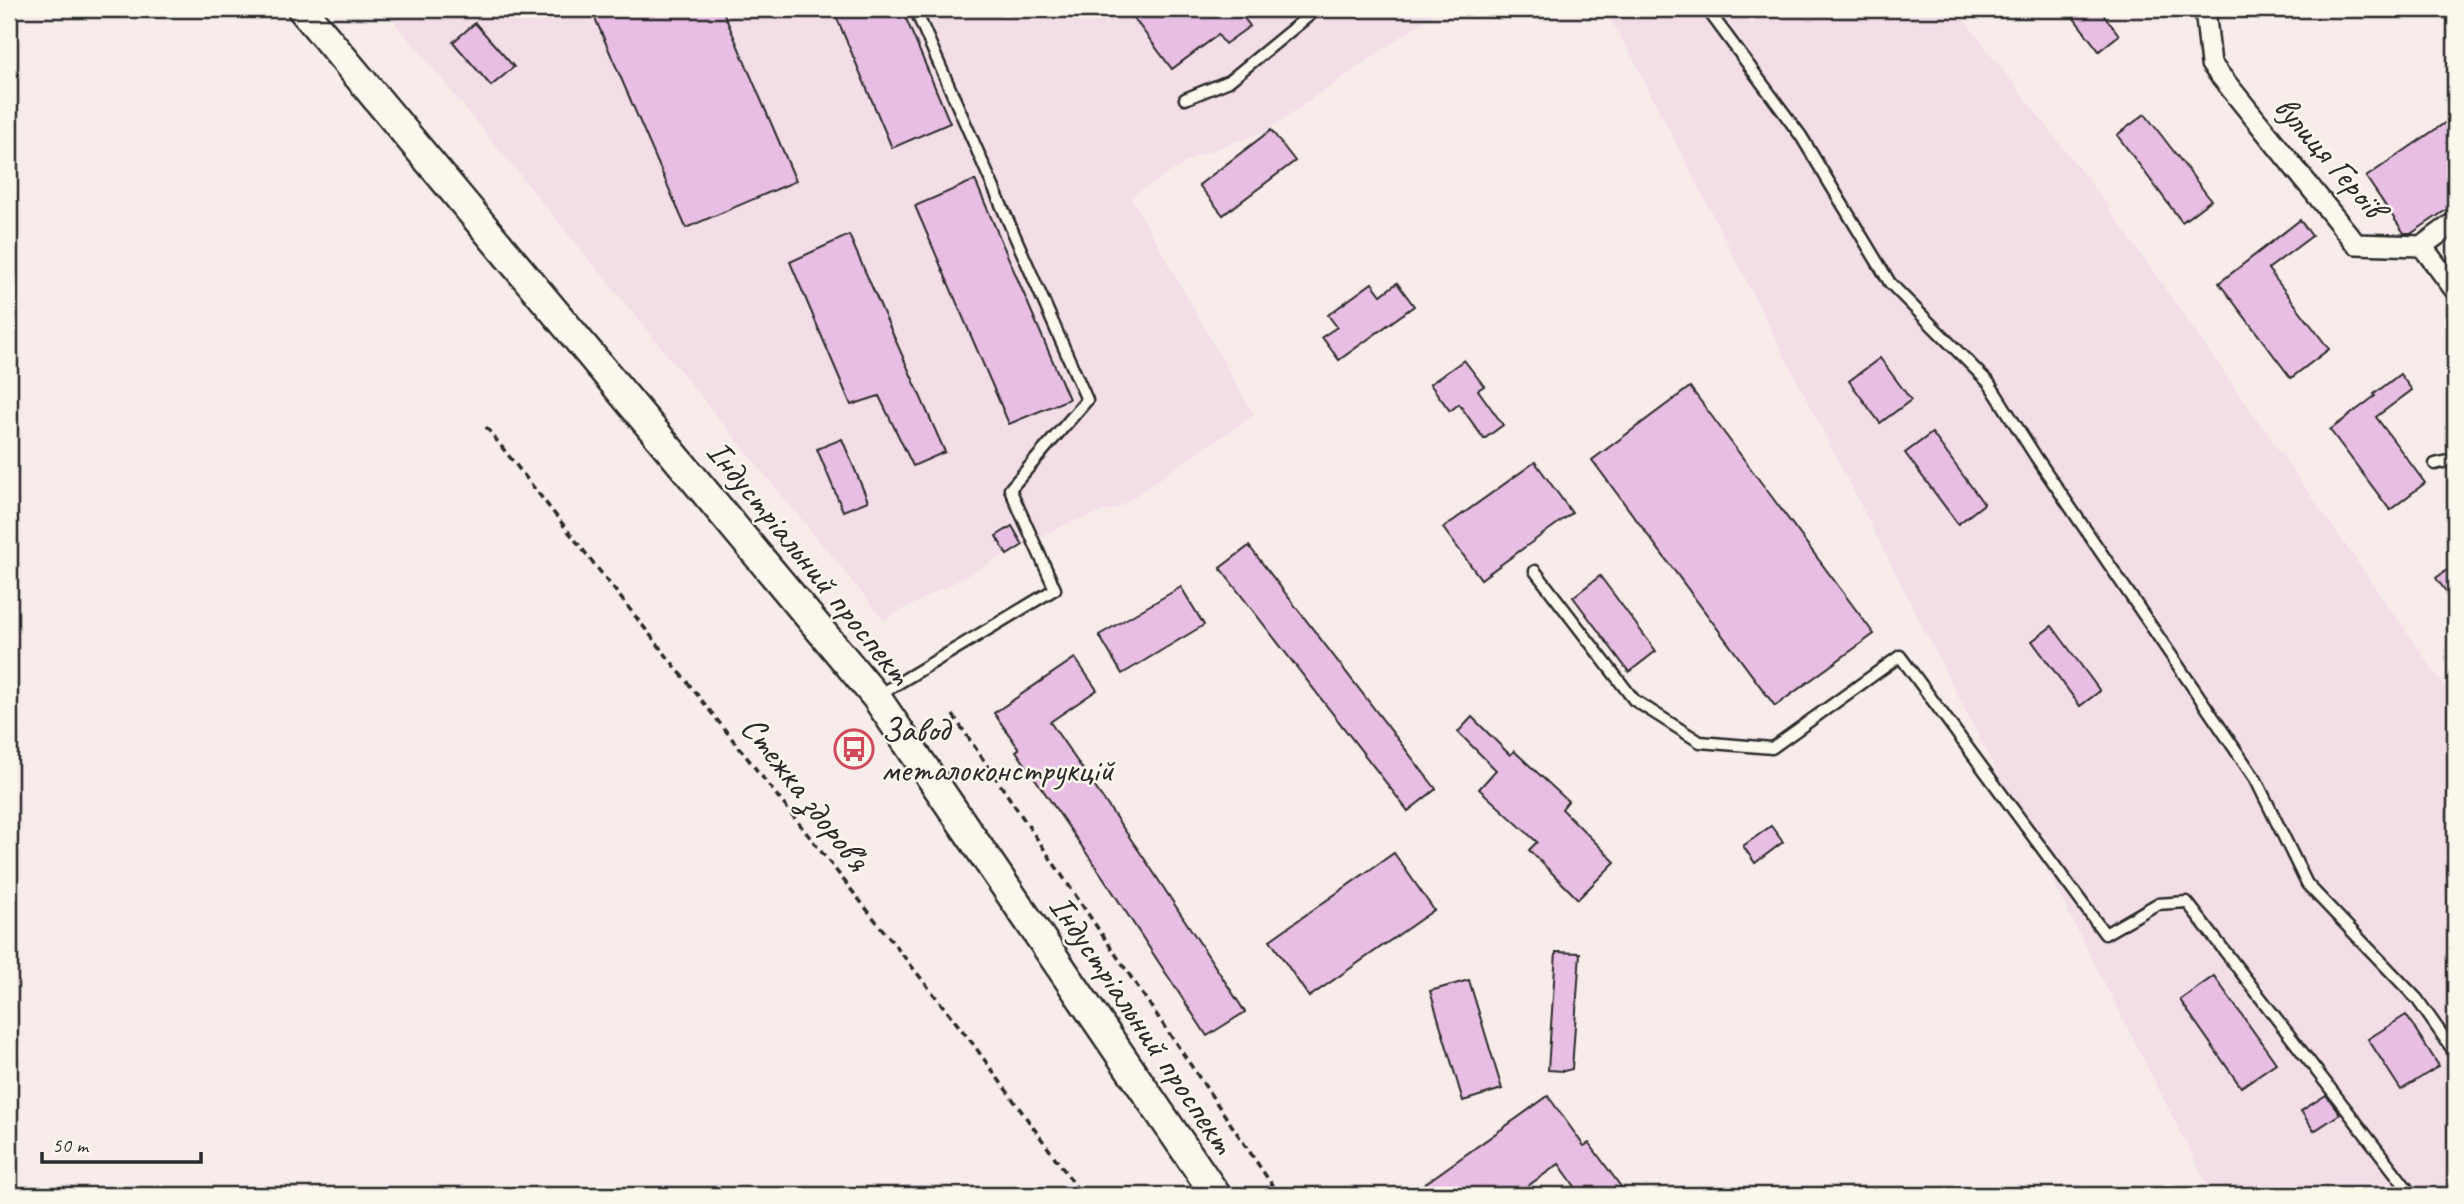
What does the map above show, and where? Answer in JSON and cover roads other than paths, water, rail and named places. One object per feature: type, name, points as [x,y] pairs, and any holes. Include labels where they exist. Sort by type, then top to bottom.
[{"type":"street","name":"Індустріальний проспект","points":[[302,9],[876,697],[1216,1195]]},
{"type":"street","name":"вулиця Героїв","points":[[2206,9],[2211,64],[2356,244],[2423,246]]},
{"type":"street","points":[[2455,222],[2423,246],[2455,290]]},
{"type":"lane","points":[[876,697],[1055,589],[1010,489],[1087,400],[915,9]]},
{"type":"lane","points":[[1185,99],[1229,81],[1317,9]]},
{"type":"lane","points":[[1707,9],[1801,136],[1890,283],[1989,383],[2036,457],[2256,780],[2307,884],[2417,999],[2455,1053]]},
{"type":"lane","points":[[2435,464],[2455,459]]},
{"type":"lane","points":[[1535,571],[1634,700],[1699,743],[1772,748],[1900,656],[2105,934],[2157,904],[2187,902],[2412,1195]]},
{"type":"place","name":"Завод металоконструкцій","points":[[854,749]]}]
